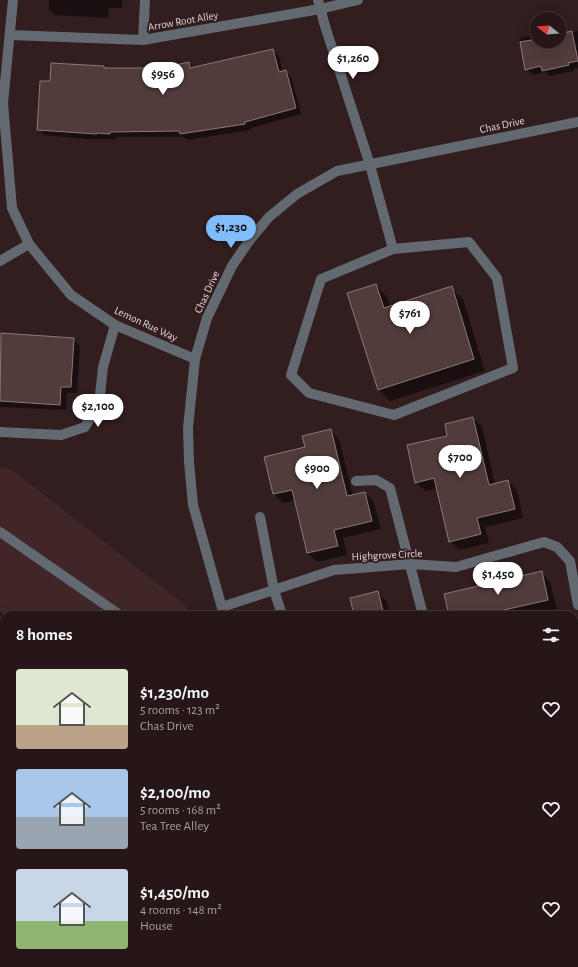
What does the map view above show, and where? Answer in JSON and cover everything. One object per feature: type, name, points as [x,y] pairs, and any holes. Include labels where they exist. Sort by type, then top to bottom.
[{"type":"street","name":"Lemon Rue Way","points":[[13,0],[4,103],[12,208],[29,244],[71,295],[116,325],[195,359]]},
{"type":"street","points":[[143,40],[145,0]]},
{"type":"street","name":"Arrow Root Alley","points":[[10,35],[143,40],[319,4],[358,0]]},
{"type":"street","points":[[319,4],[324,26],[370,165],[393,249]]},
{"type":"street","name":"Chas Drive","points":[[223,611],[193,505],[189,462],[188,428],[195,359],[207,318],[232,266],[249,241],[269,217],[297,194],[337,172],[578,122]]},
{"type":"street","points":[[469,242],[497,278],[513,368],[394,415],[309,393],[291,375],[321,279],[393,249],[469,242]]},
{"type":"street","points":[[0,261],[29,244]]},
{"type":"street","points":[[0,432],[61,435],[85,427],[100,404],[103,367],[116,325]]},
{"type":"street","points":[[356,481],[376,480],[390,488],[422,611]]},
{"type":"street","points":[[260,517],[274,590],[281,611]]},
{"type":"street","points":[[0,532],[114,611]]},
{"type":"street","name":"Highgrove Circle","points":[[223,611],[274,590],[334,570],[410,564],[456,567],[544,542],[557,547],[570,561],[578,605]]},
{"type":"shaded area","points":[[0,468],[11,469],[186,606],[187,611],[0,611]]},
{"type":"building","points":[[572,31],[578,61],[568,63],[569,65],[542,71],[541,66],[525,70],[520,42],[530,40],[530,48],[566,48],[566,32]]},
{"type":"building","points":[[273,49],[279,72],[286,70],[296,108],[245,122],[245,124],[180,134],[179,131],[110,132],[110,134],[97,134],[37,130],[40,81],[50,81],[51,63],[104,66],[104,68],[162,68],[189,62],[190,68]]},
{"type":"building","points":[[376,284],[384,308],[452,286],[474,359],[378,390],[347,293]]},
{"type":"building","points":[[1,333],[74,338],[71,387],[61,387],[60,405],[0,401]]},
{"type":"building","points":[[473,417],[489,485],[508,480],[515,509],[477,518],[481,534],[449,542],[434,478],[415,483],[407,445],[447,436],[445,424]]},
{"type":"building","points":[[331,429],[347,496],[365,492],[372,521],[334,530],[338,546],[307,553],[292,490],[273,494],[264,457],[305,447],[302,436]]},
{"type":"building","points":[[542,571],[548,600],[500,611],[448,611],[444,594]]},
{"type":"building","points":[[378,591],[383,611],[353,611],[350,598]]}]
